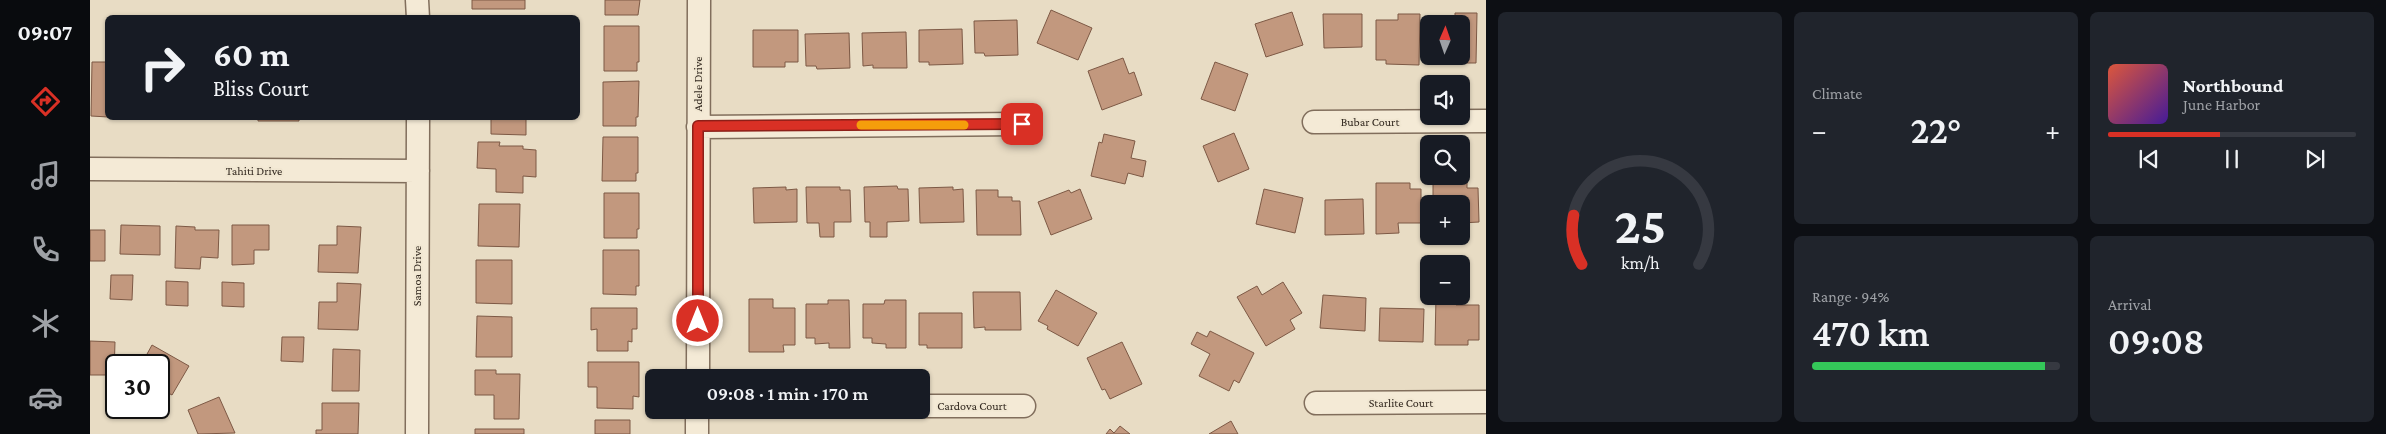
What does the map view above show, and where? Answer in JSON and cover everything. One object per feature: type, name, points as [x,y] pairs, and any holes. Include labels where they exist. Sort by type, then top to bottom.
[{"type":"street","points":[[417,0],[418,15]]},
{"type":"street","name":"Adele Drive","points":[[698,369],[699,0]]},
{"type":"street","name":"Samoa Drive","points":[[416,434],[418,120]]},
{"type":"street","name":"Bubar Court","points":[[1314,122],[1486,121]]},
{"type":"street","points":[[698,126],[1022,124]]},
{"type":"street","name":"Tahiti Drive","points":[[90,170],[418,171]]},
{"type":"street","name":"Starlite Court","points":[[1316,403],[1486,402]]},
{"type":"street","name":"Cardova Court","points":[[930,406],[1024,406]]},
{"type":"street","points":[[697,419],[697,434]]},
{"type":"building","points":[[472,0],[525,0],[525,9],[472,9]]},
{"type":"building","points":[[605,0],[640,0],[638,15],[605,15]]},
{"type":"building","points":[[1051,10],[1092,28],[1078,60],[1037,43]]},
{"type":"building","points":[[1292,12],[1303,45],[1266,57],[1255,24]]},
{"type":"building","points":[[1455,13],[1477,13],[1476,63],[1470,63],[1470,15],[1455,15]]},
{"type":"building","points":[[1323,14],[1362,14],[1362,47],[1324,48]]},
{"type":"building","points":[[1398,14],[1420,14],[1419,65],[1386,64],[1386,60],[1376,60],[1376,20],[1398,20]]},
{"type":"building","points":[[1017,20],[1018,55],[985,56],[984,53],[975,53],[974,21]]},
{"type":"building","points":[[604,26],[639,26],[639,62],[637,62],[637,71],[604,71]]},
{"type":"building","points":[[962,29],[963,64],[929,65],[929,62],[919,62],[919,30]]},
{"type":"building","points":[[753,30],[798,30],[798,62],[785,62],[785,67],[753,67]]},
{"type":"building","points":[[906,32],[907,68],[873,68],[873,65],[863,66],[862,33]]},
{"type":"building","points":[[849,33],[850,68],[817,69],[816,66],[806,66],[805,34]]},
{"type":"building","points":[[1123,58],[1129,74],[1134,72],[1142,95],[1102,110],[1088,71]]},
{"type":"building","points":[[92,62],[105,62],[105,117],[91,116]]},
{"type":"building","points":[[1215,62],[1248,74],[1235,111],[1201,99]]},
{"type":"building","points":[[639,81],[636,126],[603,126],[603,82]]},
{"type":"building","points":[[258,120],[299,120],[299,121]]},
{"type":"building","points":[[491,120],[526,120],[526,135],[491,134]]},
{"type":"building","points":[[1234,133],[1249,169],[1218,182],[1203,146]]},
{"type":"building","points":[[1104,134],[1135,141],[1131,158],[1146,161],[1143,177],[1128,173],[1125,184],[1091,176],[1099,142],[1102,143]]},
{"type":"building","points":[[603,137],[638,137],[638,173],[636,173],[636,181],[602,181]]},
{"type":"building","points":[[478,142],[500,142],[499,146],[523,146],[523,149],[536,150],[536,177],[523,176],[523,193],[496,192],[496,169],[477,168]]},
{"type":"building","points":[[1376,183],[1410,183],[1410,189],[1421,189],[1420,223],[1398,223],[1399,233],[1376,234]]},
{"type":"building","points":[[1433,185],[1467,185],[1467,188],[1478,188],[1479,222],[1470,222],[1470,195],[1433,195]]},
{"type":"building","points":[[897,186],[898,189],[908,189],[909,221],[887,222],[887,237],[870,237],[870,222],[865,222],[864,187]]},
{"type":"building","points":[[786,187],[786,190],[797,189],[797,222],[754,223],[753,188]]},
{"type":"building","points":[[806,187],[840,187],[840,190],[850,190],[851,222],[834,222],[834,237],[820,237],[819,223],[807,223]]},
{"type":"building","points":[[953,187],[953,190],[963,189],[964,222],[920,223],[919,188]]},
{"type":"building","points":[[1080,189],[1092,219],[1051,235],[1038,202],[1069,190],[1071,193]]},
{"type":"building","points":[[1264,189],[1303,198],[1295,233],[1256,224]]},
{"type":"building","points":[[976,190],[998,190],[998,197],[1012,197],[1012,201],[1020,201],[1021,235],[977,235]]},
{"type":"building","points":[[604,193],[639,193],[639,229],[637,229],[637,238],[604,238]]},
{"type":"building","points":[[1363,199],[1364,234],[1325,235],[1325,200]]},
{"type":"building","points":[[479,204],[520,204],[519,247],[478,246]]},
{"type":"building","points":[[121,225],[160,226],[160,255],[120,254]]},
{"type":"building","points":[[232,225],[269,225],[269,250],[254,250],[254,264],[232,265]]},
{"type":"building","points":[[176,226],[195,227],[195,230],[219,230],[218,258],[201,257],[200,269],[175,268]]},
{"type":"building","points":[[337,226],[361,227],[358,273],[318,272],[319,245],[337,245]]},
{"type":"building","points":[[90,230],[105,230],[105,261],[90,261]]},
{"type":"building","points":[[603,250],[639,250],[639,286],[636,286],[636,295],[603,294]]},
{"type":"building","points":[[476,260],[512,260],[512,304],[476,303]]},
{"type":"building","points":[[111,275],[133,275],[132,300],[110,299]]},
{"type":"building","points":[[166,281],[188,282],[188,306],[166,305]]},
{"type":"building","points":[[222,282],[244,283],[244,307],[222,306]]},
{"type":"building","points":[[1283,282],[1302,313],[1290,320],[1295,329],[1266,346],[1237,297],[1257,286],[1262,295]]},
{"type":"building","points":[[337,283],[361,284],[358,330],[318,329],[319,302],[337,302]]},
{"type":"building","points":[[1056,290],[1097,313],[1078,346],[1047,329],[1048,326],[1038,321]]},
{"type":"building","points":[[973,292],[1020,292],[1021,330],[985,330],[985,327],[974,328]]},
{"type":"building","points":[[1323,295],[1366,298],[1365,331],[1320,328]]},
{"type":"building","points":[[749,299],[773,299],[773,308],[795,308],[795,345],[783,345],[784,352],[749,352]]},
{"type":"building","points":[[828,300],[849,300],[850,348],[829,348],[829,343],[815,344],[815,338],[806,338],[806,304],[828,304]]},
{"type":"building","points":[[885,300],[906,300],[906,348],[886,348],[886,344],[872,343],[872,338],[863,338],[863,304],[884,304]]},
{"type":"building","points":[[1436,305],[1479,305],[1479,340],[1468,340],[1468,345],[1435,345]]},
{"type":"building","points":[[591,308],[637,308],[637,329],[632,329],[632,342],[628,341],[628,351],[597,351],[597,329],[591,330]]},
{"type":"building","points":[[1380,308],[1424,309],[1423,342],[1379,341]]},
{"type":"building","points":[[919,313],[962,313],[962,348],[927,348],[927,345],[919,345]]},
{"type":"building","points":[[477,316],[512,317],[512,357],[476,357]]},
{"type":"building","points":[[1210,331],[1254,353],[1239,383],[1234,380],[1229,391],[1199,376],[1210,354],[1191,344],[1197,332],[1207,337]]},
{"type":"building","points":[[282,337],[304,337],[303,362],[281,361]]},
{"type":"building","points":[[90,341],[115,342],[115,354],[105,354],[105,375],[90,375]]},
{"type":"building","points":[[1122,342],[1142,384],[1110,399],[1105,389],[1102,390],[1087,358]]},
{"type":"building","points":[[152,345],[168,354],[147,354]]},
{"type":"building","points":[[333,349],[360,350],[359,391],[332,391]]},
{"type":"building","points":[[170,355],[189,366],[172,395],[170,394]]},
{"type":"building","points":[[588,362],[639,362],[639,397],[633,396],[633,409],[597,408],[597,387],[588,387]]},
{"type":"building","points":[[475,370],[496,370],[496,374],[520,374],[519,419],[494,419],[494,395],[475,395]]},
{"type":"building","points":[[219,397],[235,433],[198,434],[188,410]]},
{"type":"building","points":[[322,403],[359,403],[358,434],[316,434],[316,430],[322,430]]},
{"type":"building","points":[[595,420],[630,420],[630,434],[595,434]]},
{"type":"building","points":[[1231,421],[1238,434],[1209,434]]},
{"type":"building","points":[[1120,426],[1130,434],[1106,434],[1110,429],[1114,433]]},
{"type":"building","points":[[475,429],[524,429],[524,434],[475,434]]},
{"type":"slow traffic","points":[[861,125],[964,125]]},
{"type":"route","points":[[698,321],[698,126],[1022,124]]}]
